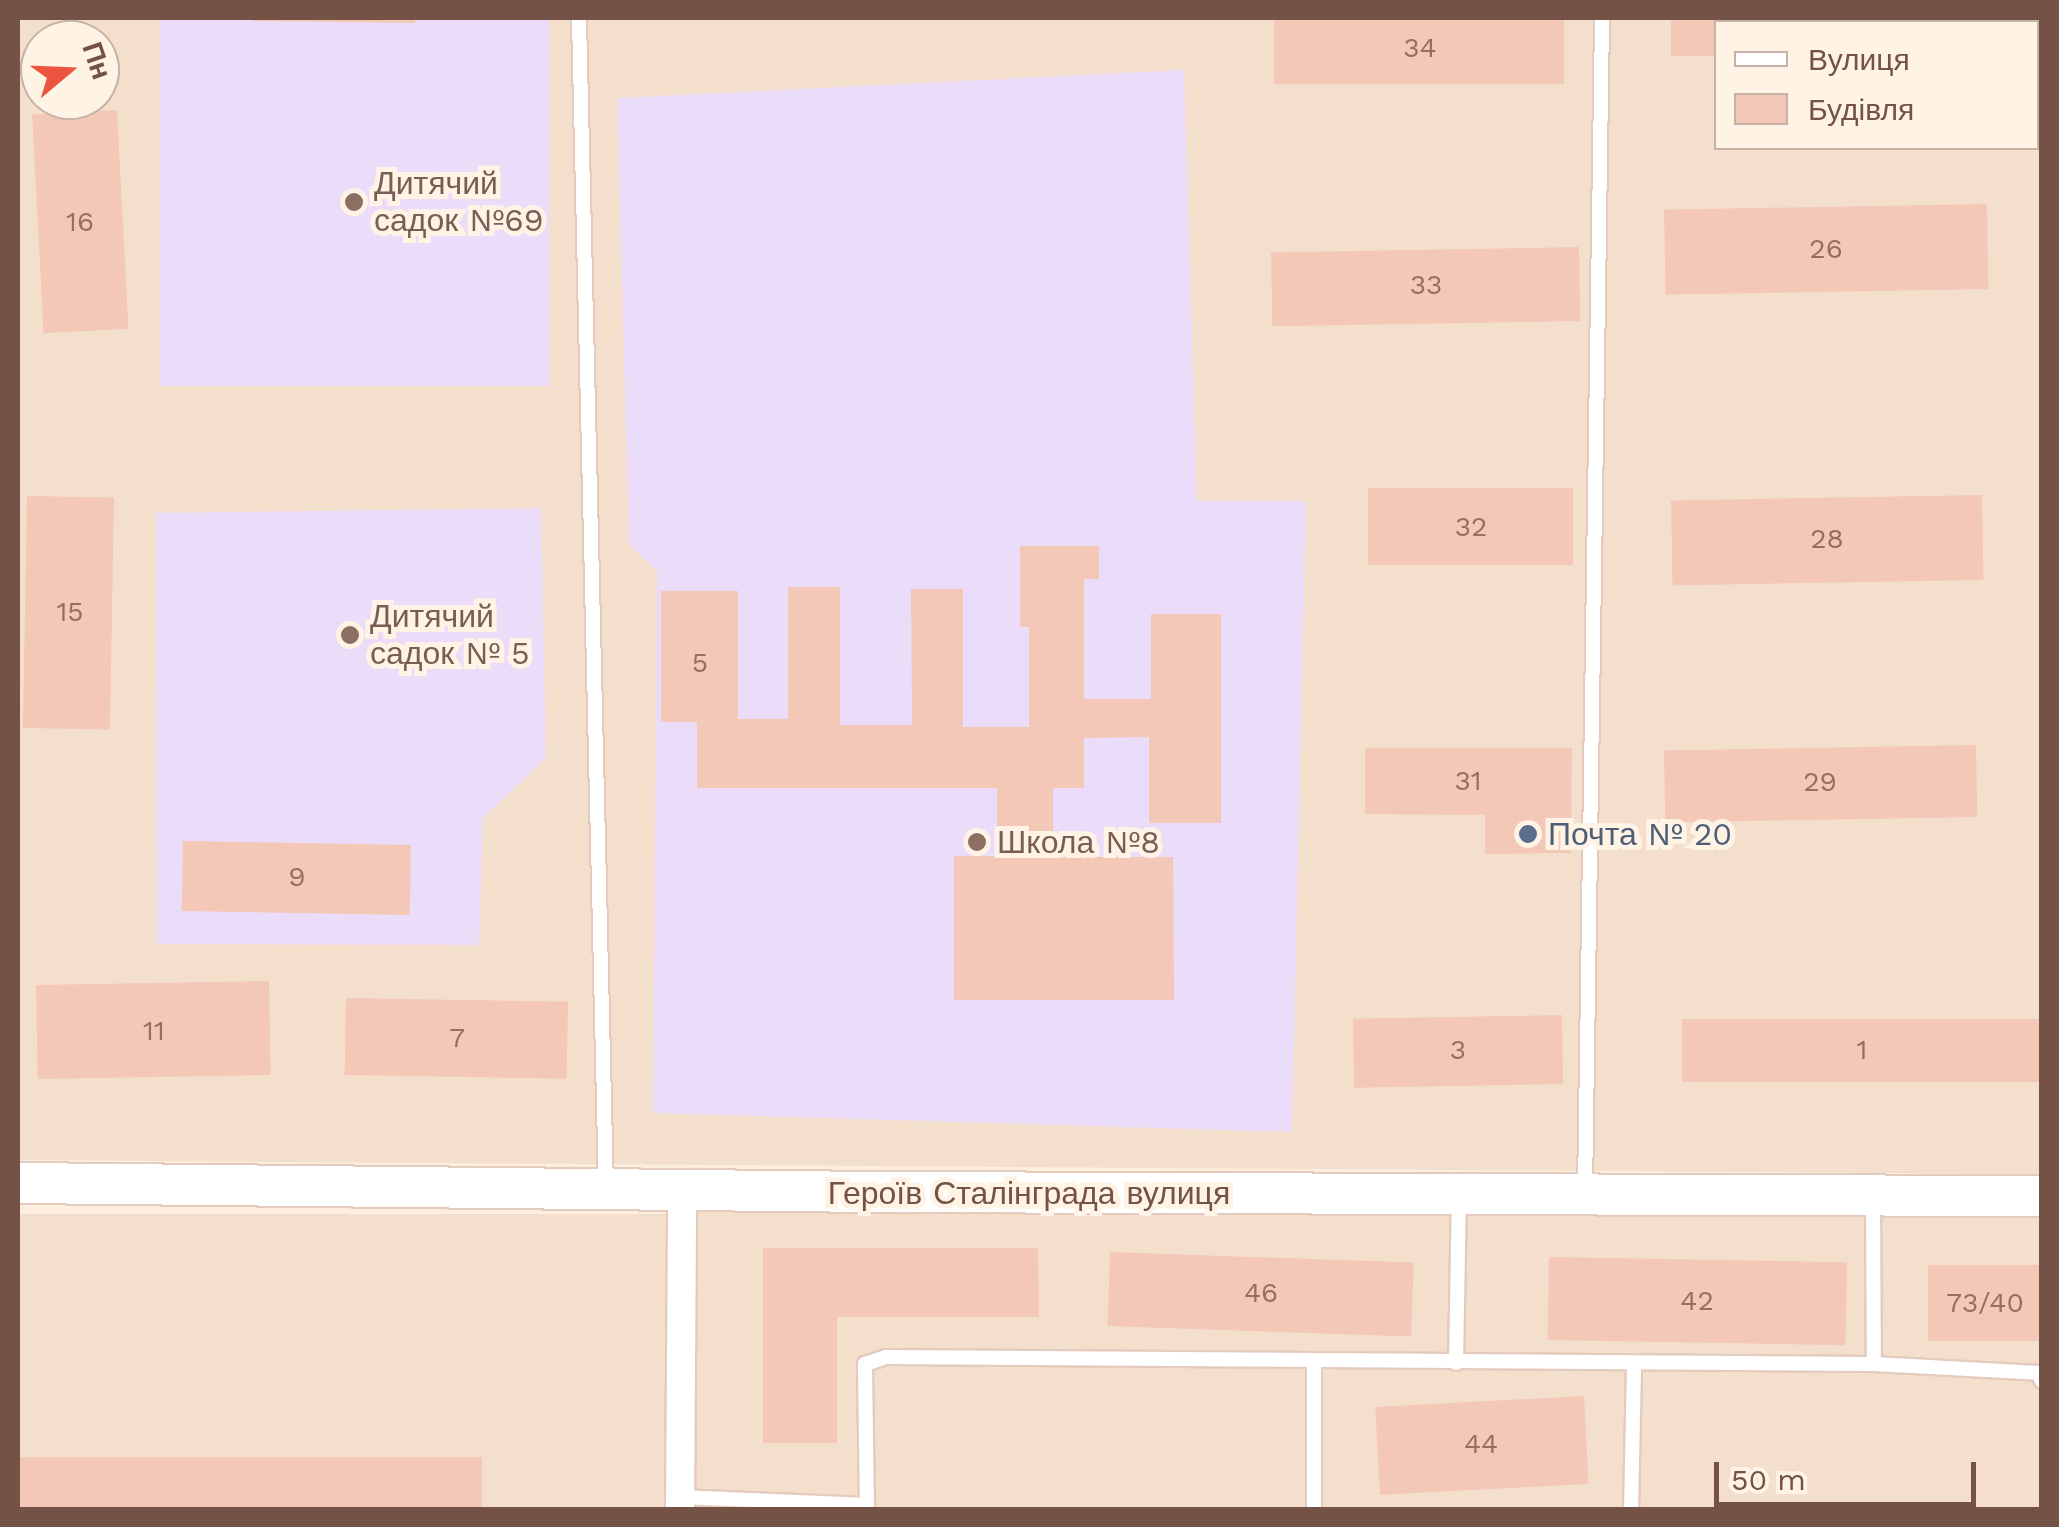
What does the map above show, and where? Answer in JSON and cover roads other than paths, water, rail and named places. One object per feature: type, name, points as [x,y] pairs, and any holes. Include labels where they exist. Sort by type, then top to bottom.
[{"type":"main road","name":"Героїв Сталінграда вулиця","points":[[18,1183],[1585,1197],[2042,1196]]},
{"type":"street","points":[[680,1503],[682,1190]]},
{"type":"lane","points":[[579,18],[606,1190]]},
{"type":"lane","points":[[1585,1197],[1602,18]]},
{"type":"lane","points":[[1456,1363],[1459,1196]]},
{"type":"lane","points":[[1873,1196],[1874,1364]]},
{"type":"lane","points":[[680,1503],[866,1507],[866,1364],[886,1357],[1874,1364],[2038,1373],[2042,1380]]},
{"type":"lane","points":[[1314,1362],[1314,1510]]},
{"type":"lane","points":[[1631,1510],[1634,1364]]},
{"type":"place","name":"Дитячий садок №69","points":[[354,202]]},
{"type":"place","name":"Дитячий садок № 5","points":[[350,635]]},
{"type":"place","name":"Почта № 20","points":[[1528,834]]},
{"type":"place","name":"Школа №8","points":[[977,842]]}]
